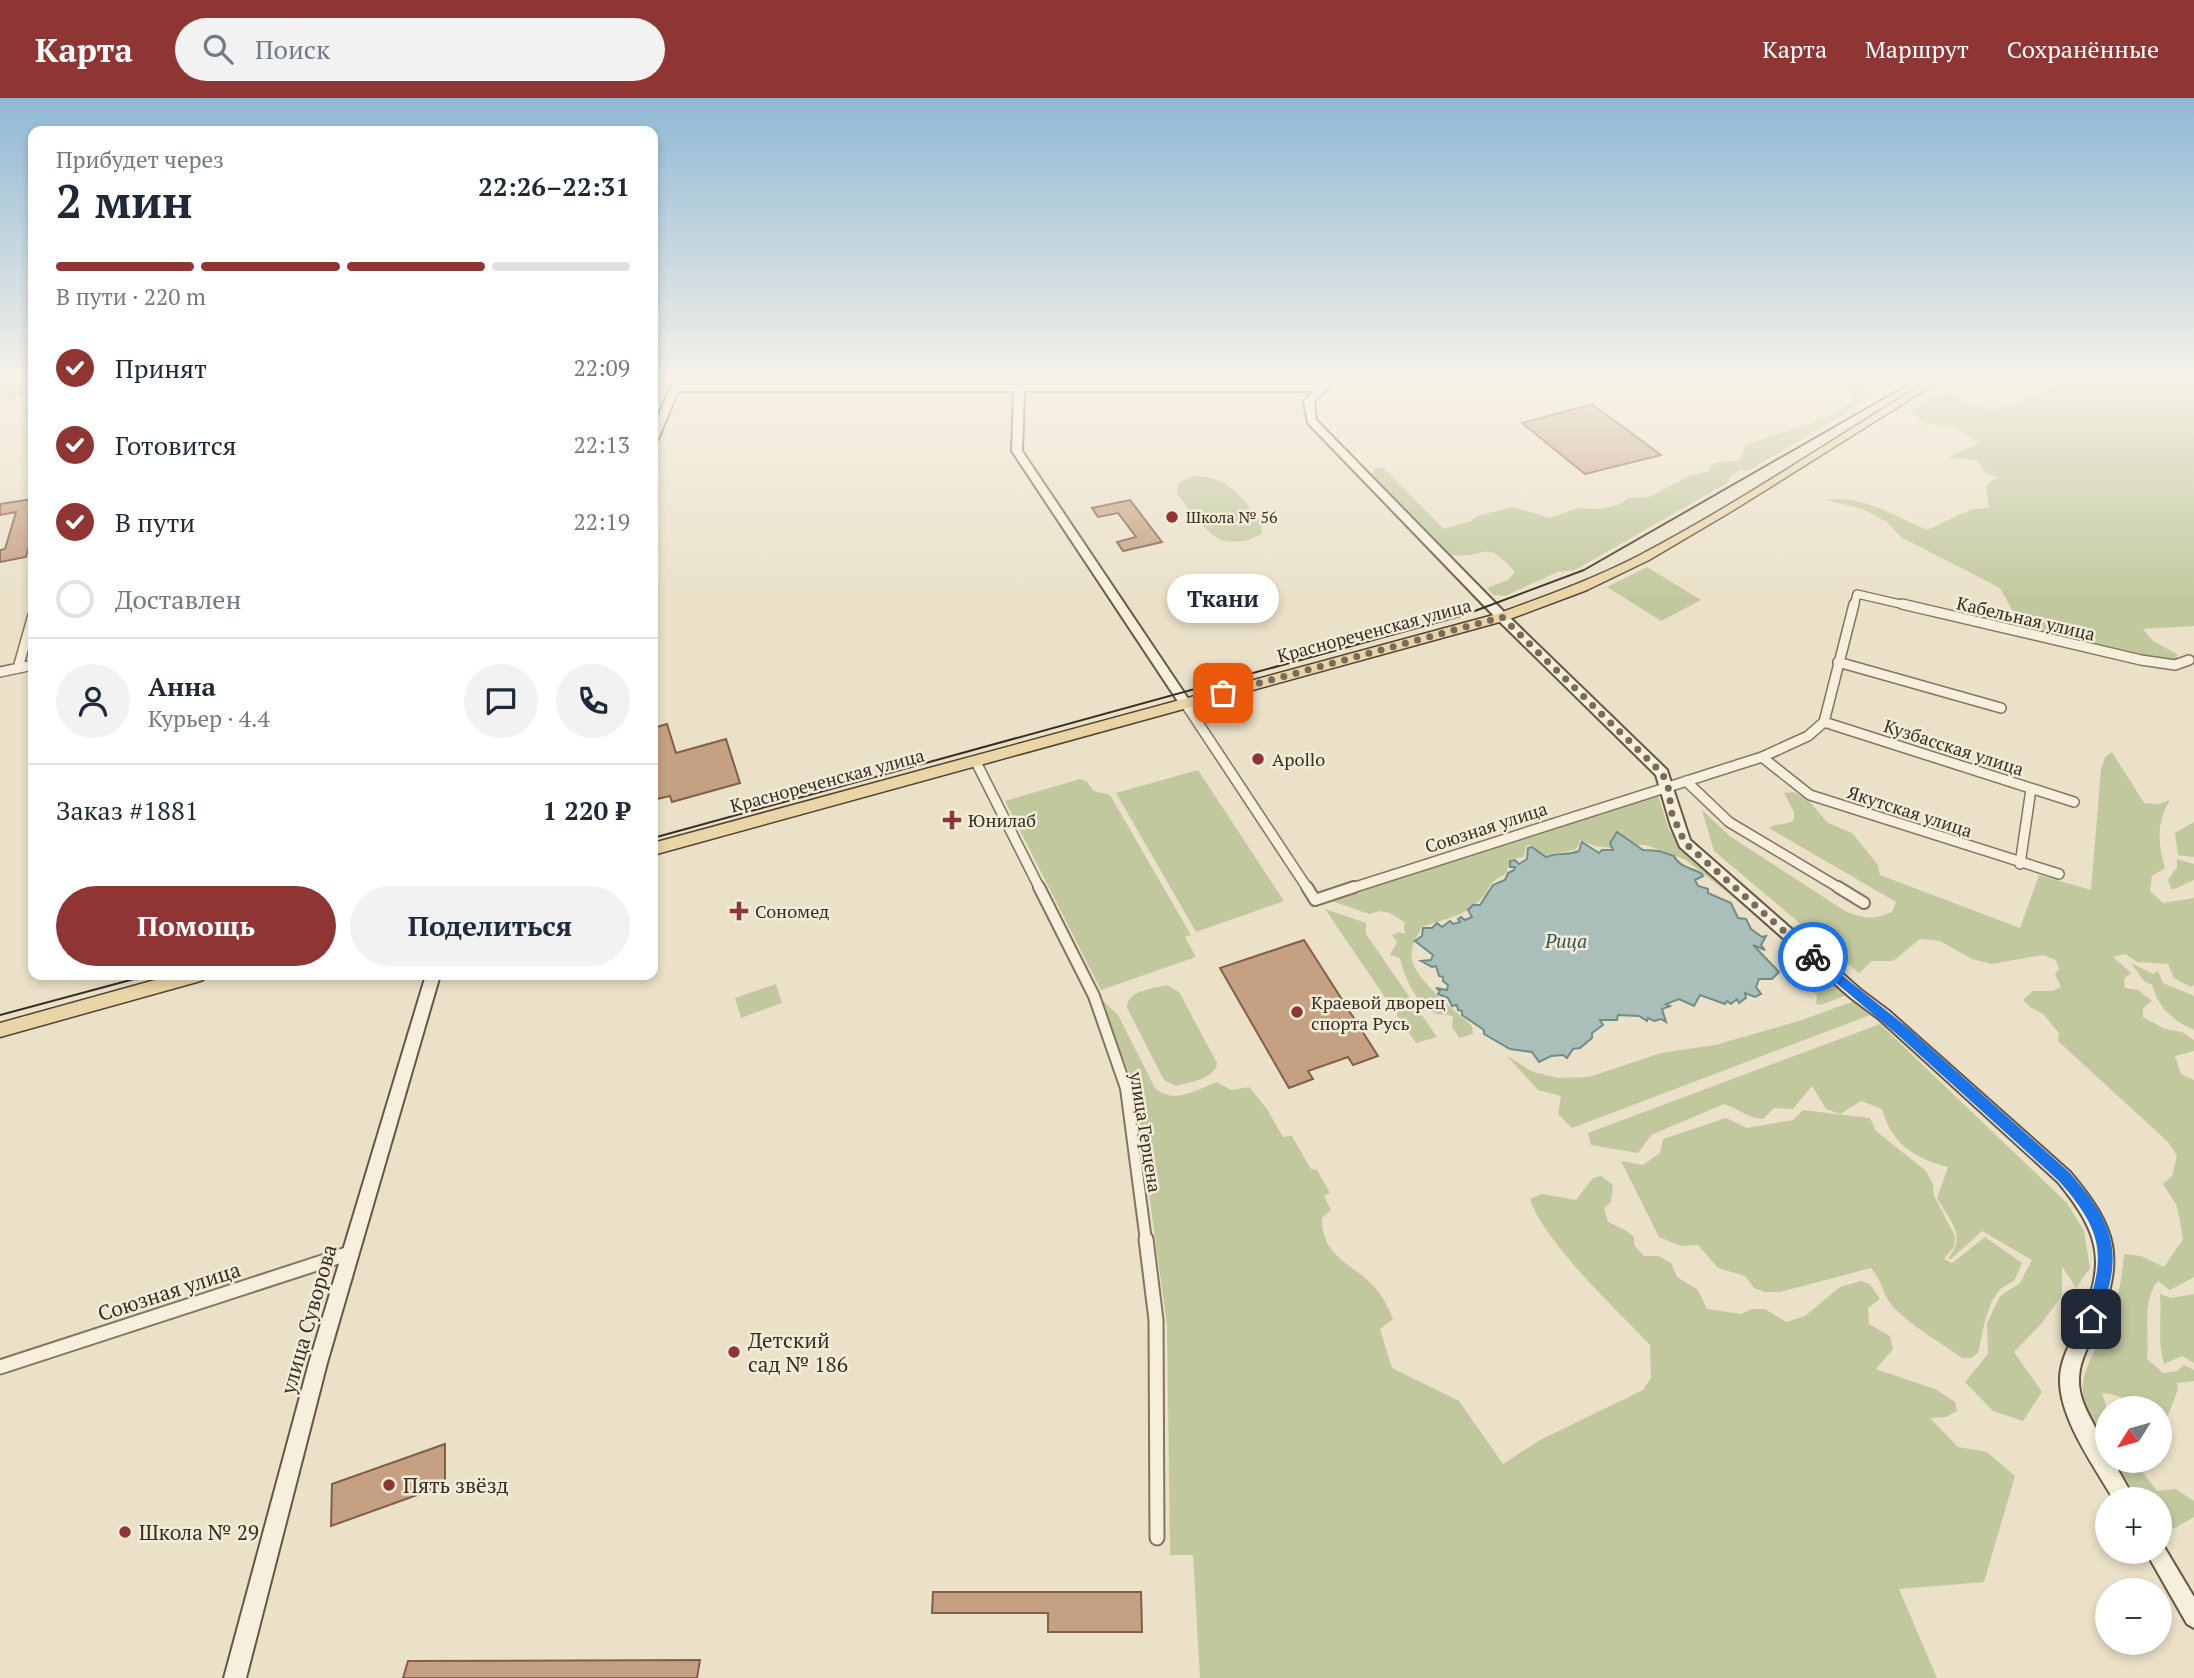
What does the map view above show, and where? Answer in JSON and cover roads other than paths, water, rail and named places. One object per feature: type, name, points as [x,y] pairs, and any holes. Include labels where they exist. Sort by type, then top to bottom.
[{"type":"main road","name":"Краснореченская улица","points":[[658,848],[1502,617],[1583,587],[1645,557],[1820,452]]},
{"type":"main road","points":[[0,1030],[179,980]]},
{"type":"street","points":[[1017,452],[1185,703]]},
{"type":"street","points":[[1340,452],[1502,617],[1662,773],[1668,786],[1672,814],[1678,831],[1698,856],[1856,994],[1884,1015],[2045,1159],[2082,1196],[2095,1217],[2108,1258],[2105,1282],[2075,1356],[2069,1380],[2080,1423],[2117,1487]]},
{"type":"street","name":"Кабельная улица","points":[[1838,662],[1857,594],[2141,660],[2175,666],[2189,660]]},
{"type":"street","points":[[19,668],[28,634]]},
{"type":"street","points":[[1824,722],[1838,662],[2001,708]]},
{"type":"street","points":[[0,672],[28,666]]},
{"type":"street","name":"Союзная улица","points":[[1185,703],[1315,900],[1762,757],[1808,736],[1824,722]]},
{"type":"street","name":"Кузбасская улица","points":[[1824,722],[2074,802]]},
{"type":"street","name":"Якутская улица","points":[[1762,757],[1810,795],[2020,864],[2059,874]]},
{"type":"street","name":"улица Герцена","points":[[976,762],[1094,996],[1126,1087],[1156,1321],[1157,1538]]},
{"type":"street","points":[[1686,780],[1737,828],[1864,903]]},
{"type":"street","points":[[2020,864],[2031,789]]},
{"type":"street","name":"улица Суворова","points":[[235,1678],[318,1363],[432,980]]},
{"type":"street","name":"Союзная улица","points":[[0,1367],[350,1253]]},
{"type":"street","points":[[2163,1564],[2194,1617]]},
{"type":"water","name":"Рица","points":[[1617,832],[1643,850],[1674,856],[1682,865],[1702,874],[1703,876],[1695,880],[1698,886],[1731,903],[1738,918],[1746,919],[1751,929],[1762,937],[1766,936],[1761,945],[1765,950],[1753,945],[1779,972],[1772,979],[1759,979],[1756,987],[1761,994],[1755,997],[1745,993],[1746,998],[1739,1003],[1737,999],[1731,1004],[1727,1001],[1725,1004],[1700,995],[1694,1006],[1679,999],[1666,1004],[1670,1006],[1662,1009],[1666,1022],[1661,1019],[1654,1021],[1648,1018],[1647,1021],[1639,1016],[1618,1015],[1617,1020],[1600,1020],[1603,1025],[1592,1033],[1592,1038],[1580,1048],[1573,1049],[1567,1058],[1563,1055],[1551,1056],[1539,1062],[1532,1052],[1510,1049],[1484,1034],[1484,1030],[1462,1015],[1457,1005],[1452,1006],[1448,998],[1438,994],[1440,991],[1436,988],[1447,990],[1448,985],[1443,981],[1443,977],[1439,976],[1436,966],[1432,967],[1421,961],[1431,960],[1433,955],[1415,941],[1422,936],[1423,928],[1432,928],[1437,923],[1442,927],[1450,921],[1453,924],[1460,922],[1458,919],[1461,917],[1465,920],[1472,917],[1468,910],[1473,905],[1480,905],[1493,885],[1505,880],[1508,873],[1514,870],[1515,867],[1510,867],[1510,861],[1515,860],[1519,864],[1527,859],[1528,848],[1532,847],[1546,857],[1579,851],[1582,842],[1599,853],[1602,850],[1613,850],[1610,843]]},
{"type":"tram line","points":[[658,837],[1464,615],[1584,570],[1790,452]]},
{"type":"tram line","points":[[0,1015],[130,980]]},
{"type":"place","name":"Школа № 56","points":[[1172,517]]},
{"type":"place","name":"Ткани","points":[[1223,693]]},
{"type":"place","name":"Apollo","points":[[1258,759]]},
{"type":"place","name":"Юнилаб","points":[[952,820]]},
{"type":"place","name":"Сономед","points":[[739,911]]},
{"type":"place","name":"Краевой дворец спорта Русь","points":[[1297,1012]]},
{"type":"place","name":"Детский сад № 186","points":[[734,1352]]},
{"type":"place","name":"Пять звёзд","points":[[389,1485]]},
{"type":"place","name":"Школа № 29","points":[[125,1532]]}]
